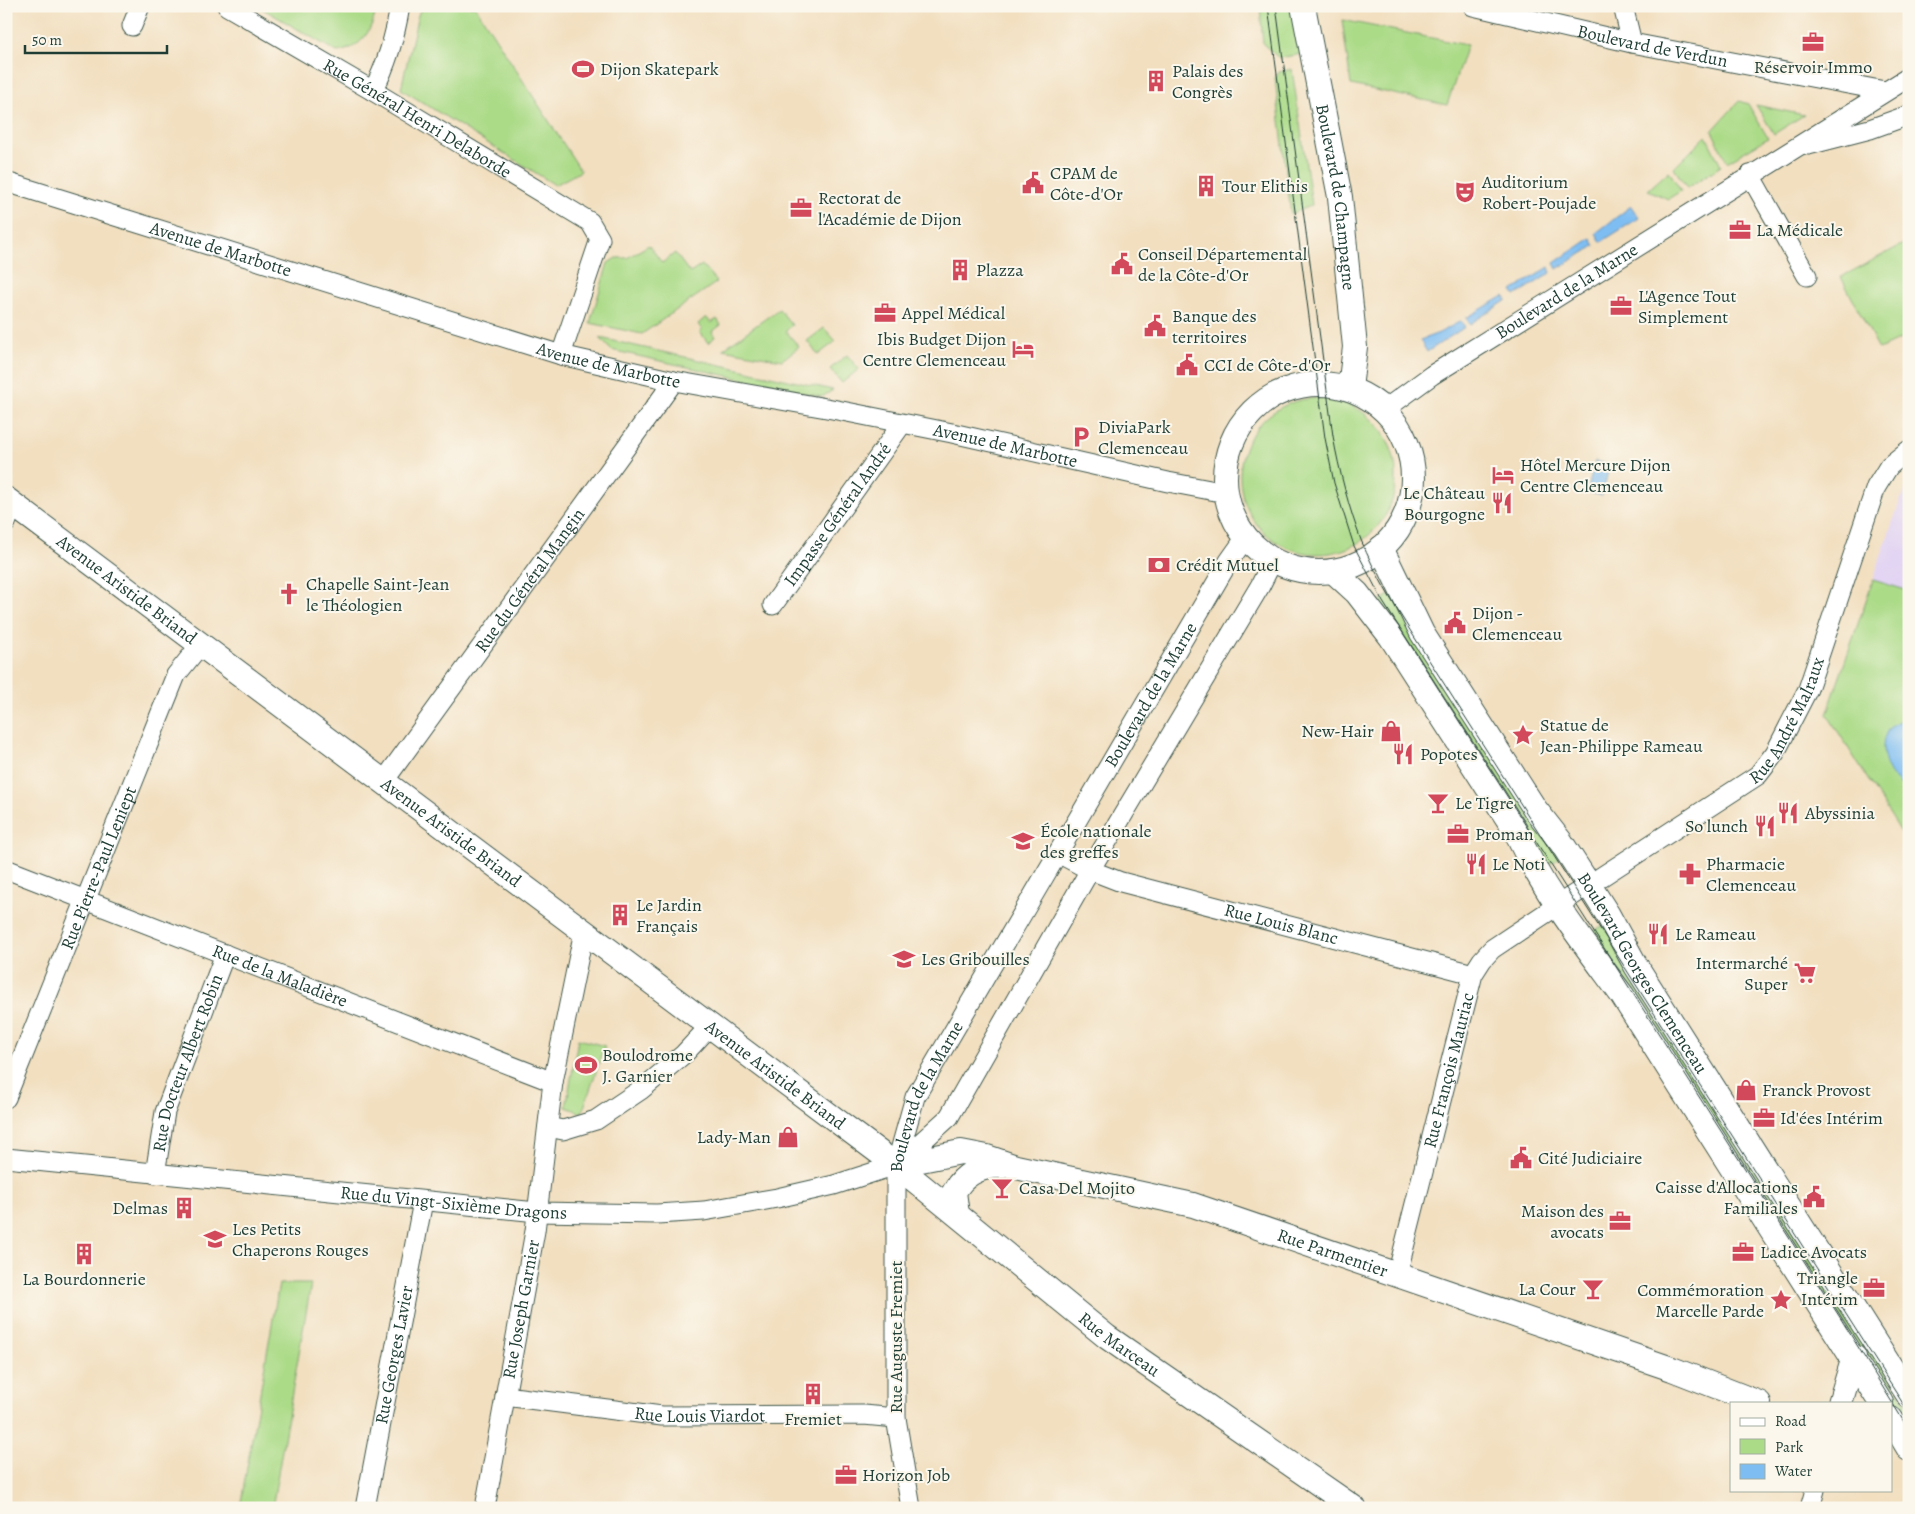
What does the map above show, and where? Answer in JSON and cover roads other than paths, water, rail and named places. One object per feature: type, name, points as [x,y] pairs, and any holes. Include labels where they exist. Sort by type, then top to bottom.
[{"type":"main road","name":"Boulevard de Champagne","points":[[1304,7],[1340,197],[1355,347],[1350,388]]},
{"type":"main road","points":[[1327,384],[1350,388],[1374,401],[1384,410],[1403,435],[1408,449],[1413,480],[1407,510],[1392,537],[1381,548],[1361,562],[1333,570],[1309,571],[1290,567],[1273,560],[1254,546],[1233,516],[1226,493],[1225,475],[1227,457],[1233,440],[1253,410],[1283,390],[1300,385],[1327,384]]},
{"type":"main road","name":"Avenue Aristide Briand","points":[[9,509],[201,644],[896,1165]]},
{"type":"main road","name":"Boulevard Georges Clemenceau","points":[[1381,548],[1422,633],[1534,809],[1561,842],[1589,885],[1646,982],[1909,1396]]},
{"type":"main road","name":"Boulevard Georges Clemenceau","points":[[1333,570],[1356,593],[1391,637],[1515,830],[1526,853],[1558,905],[1594,959],[1622,995],[1854,1357],[1880,1402]]},
{"type":"main road","name":"Rue Parmentier","points":[[896,1165],[961,1152],[986,1157],[1016,1167],[1194,1205],[1672,1369],[1756,1402]]},
{"type":"main road","name":"Rue Marceau","points":[[896,1165],[1108,1337],[1354,1508]]},
{"type":"main road","points":[[956,1214],[954,1192],[966,1176],[992,1165],[1016,1167]]},
{"type":"main road","points":[[1840,1402],[1854,1357]]},
{"type":"main road","points":[[1892,1421],[1909,1448]]},
{"type":"street","points":[[132,26],[140,6]]},
{"type":"street","name":"Rue Général Henri Delaborde","points":[[227,6],[373,91],[590,222],[600,239],[561,355]]},
{"type":"street","points":[[373,91],[385,68],[396,30],[400,6]]},
{"type":"street","name":"Boulevard de Verdun","points":[[1473,6],[1632,43],[1885,91]]},
{"type":"street","points":[[1623,6],[1632,43]]},
{"type":"street","name":"Boulevard de la Marne","points":[[1384,410],[1432,375],[1842,117],[1909,77]]},
{"type":"street","points":[[1831,81],[1839,86],[1842,92],[1842,117]]},
{"type":"street","name":"Boulevard de la Marne","points":[[1793,149],[1870,129],[1909,116]]},
{"type":"street","name":"Boulevard de la Marne","points":[[1870,129],[1898,128],[1909,130]]},
{"type":"street","points":[[1750,175],[1807,276]]},
{"type":"street","name":"Avenue de Marbotte","points":[[6,182],[561,355],[674,381],[832,409],[952,433],[1168,482],[1226,493]]},
{"type":"street","name":"Rue du Général Mangin","points":[[384,781],[674,381]]},
{"type":"street","name":"Impasse Général André","points":[[773,605],[902,424]]},
{"type":"street","name":"Rue André Malraux","points":[[1558,905],[1758,775],[1775,753],[1808,689],[1876,487],[1889,466],[1909,450]]},
{"type":"street","name":"Boulevard de la Marne","points":[[896,1165],[913,1099],[1229,560],[1246,537]]},
{"type":"street","name":"Boulevard de la Marne","points":[[896,1165],[949,1117],[1090,870],[1243,616],[1273,560]]},
{"type":"street","name":"Rue Pierre-Paul Leniept","points":[[6,1098],[176,675],[201,644]]},
{"type":"street","points":[[1058,853],[1090,870]]},
{"type":"street","name":"Rue de la Maladière","points":[[6,869],[553,1082]]},
{"type":"street","name":"Rue Louis Blanc","points":[[1090,870],[1131,884],[1473,974]]},
{"type":"street","name":"Rue François Mauriac","points":[[1397,1275],[1473,974],[1482,960],[1492,950],[1558,905]]},
{"type":"street","name":"Rue Joseph Garnier","points":[[485,1508],[537,1212],[553,1082],[584,931]]},
{"type":"street","name":"Rue Docteur Albert Robin","points":[[155,1174],[165,1112],[225,954]]},
{"type":"street","points":[[548,1127],[564,1130],[596,1120],[642,1089],[684,1054],[710,1026]]},
{"type":"street","name":"Rue du Vingt-Sixième Dragons","points":[[6,1158],[537,1212],[657,1214],[704,1211],[777,1198],[834,1185],[896,1165]]},
{"type":"street","name":"Rue Auguste Fremiet","points":[[896,1165],[896,1418],[911,1508]]},
{"type":"street","name":"Rue Georges Lavier","points":[[364,1508],[423,1201]]},
{"type":"street","name":"Rue Louis Viardot","points":[[505,1396],[662,1416],[864,1415],[896,1418]]},
{"type":"street","points":[[1810,1508],[1814,1492]]},
{"type":"water","points":[[1631,206],[1639,218],[1601,242],[1596,233]]},
{"type":"water","points":[[1591,238],[1595,246],[1557,269],[1554,263]]},
{"type":"water","points":[[1549,267],[1551,273],[1515,296],[1512,291]]},
{"type":"water","points":[[1504,296],[1507,300],[1470,324],[1466,318]]},
{"type":"water","points":[[1461,321],[1465,327],[1427,352],[1420,340],[1439,333]]},
{"type":"water","points":[[1595,461],[1610,464],[1602,496],[1587,492]]},
{"type":"water","points":[[1909,719],[1909,790],[1891,774],[1884,757],[1883,748],[1887,732],[1892,726],[1899,721]]},
{"type":"tram line","points":[[1268,6],[1325,438],[1334,483],[1354,546],[1383,602],[1841,1319],[1892,1402]]},
{"type":"tram line","points":[[1276,6],[1333,436],[1348,502],[1366,553],[1413,635],[1909,1413]]},
{"type":"tram line","points":[[1892,1402],[1909,1430]]},
{"type":"place","name":"Réservoir Immo","points":[[1813,42]]},
{"type":"place","name":"Dijon Skatepark","points":[[583,69]]},
{"type":"place","name":"Palais des Congrès","points":[[1156,81]]},
{"type":"place","name":"CPAM de Côte-d'Or","points":[[1033,183]]},
{"type":"place","name":"Tour Elithis","points":[[1206,186]]},
{"type":"place","name":"Auditorium Robert-Poujade","points":[[1465,192]]},
{"type":"place","name":"Rectorat de l'Académie de Dijon","points":[[801,208]]},
{"type":"place","name":"La Médicale","points":[[1740,230]]},
{"type":"place","name":"Conseil Départemental de la Côte-d'Or","points":[[1122,264]]},
{"type":"place","name":"Plazza","points":[[960,270]]},
{"type":"place","name":"L'Agence Tout Simplement","points":[[1621,306]]},
{"type":"place","name":"Appel Médical","points":[[885,313]]},
{"type":"place","name":"Banque des territoires","points":[[1155,326]]},
{"type":"place","name":"Ibis Budget Dijon Centre Clemenceau","points":[[1023,349]]},
{"type":"place","name":"CCI de Côte-d'Or","points":[[1187,365]]},
{"type":"place","name":"DiviaPark Clemenceau","points":[[1081,437]]},
{"type":"place","name":"Hôtel Mercure Dijon Centre Clemenceau","points":[[1503,475]]},
{"type":"place","name":"Le Château Bourgogne","points":[[1502,503]]},
{"type":"place","name":"Crédit Mutuel","points":[[1159,565]]},
{"type":"place","name":"Chapelle Saint-Jean le Théologien","points":[[289,594]]},
{"type":"place","name":"Dijon - Clemenceau","points":[[1455,623]]},
{"type":"place","name":"New-Hair","points":[[1391,731]]},
{"type":"place","name":"Statue de Jean-Philippe Rameau","points":[[1523,735]]},
{"type":"place","name":"Popotes","points":[[1403,754]]},
{"type":"place","name":"Le Tigre","points":[[1438,803]]},
{"type":"place","name":"Abyssinia","points":[[1788,813]]},
{"type":"place","name":"So lunch","points":[[1765,826]]},
{"type":"place","name":"Proman","points":[[1458,834]]},
{"type":"place","name":"École nationale des greffes","points":[[1023,841]]},
{"type":"place","name":"Le Noti","points":[[1476,864]]},
{"type":"place","name":"Pharmacie Clemenceau","points":[[1690,874]]},
{"type":"place","name":"Le Jardin Français","points":[[620,915]]},
{"type":"place","name":"Le Rameau","points":[[1658,934]]},
{"type":"place","name":"Les Gribouilles","points":[[904,959]]},
{"type":"place","name":"Intermarché Super","points":[[1805,973]]},
{"type":"place","name":"Boulodrome J. Garnier","points":[[586,1065]]},
{"type":"place","name":"Franck Provost","points":[[1746,1090]]},
{"type":"place","name":"Id'ées Intérim","points":[[1764,1118]]},
{"type":"place","name":"Lady-Man","points":[[788,1137]]},
{"type":"place","name":"Cité Judiciaire","points":[[1521,1158]]},
{"type":"place","name":"Casa Del Mojito","points":[[1002,1188]]},
{"type":"place","name":"Caisse d'Allocations Familiales","points":[[1814,1197]]},
{"type":"place","name":"Delmas","points":[[184,1208]]},
{"type":"place","name":"Maison des avocats","points":[[1620,1221]]},
{"type":"place","name":"Les Petits Chaperons Rouges","points":[[215,1239]]},
{"type":"place","name":"Ladice Avocats","points":[[1743,1252]]},
{"type":"place","name":"La Bourdonnerie","points":[[84,1254]]},
{"type":"place","name":"Triangle Intérim","points":[[1874,1288]]},
{"type":"place","name":"La Cour","points":[[1593,1289]]},
{"type":"place","name":"Commémoration Marcelle Parde","points":[[1781,1300]]},
{"type":"place","name":"Fremiet","points":[[813,1394]]},
{"type":"place","name":"Horizon Job","points":[[846,1475]]}]
